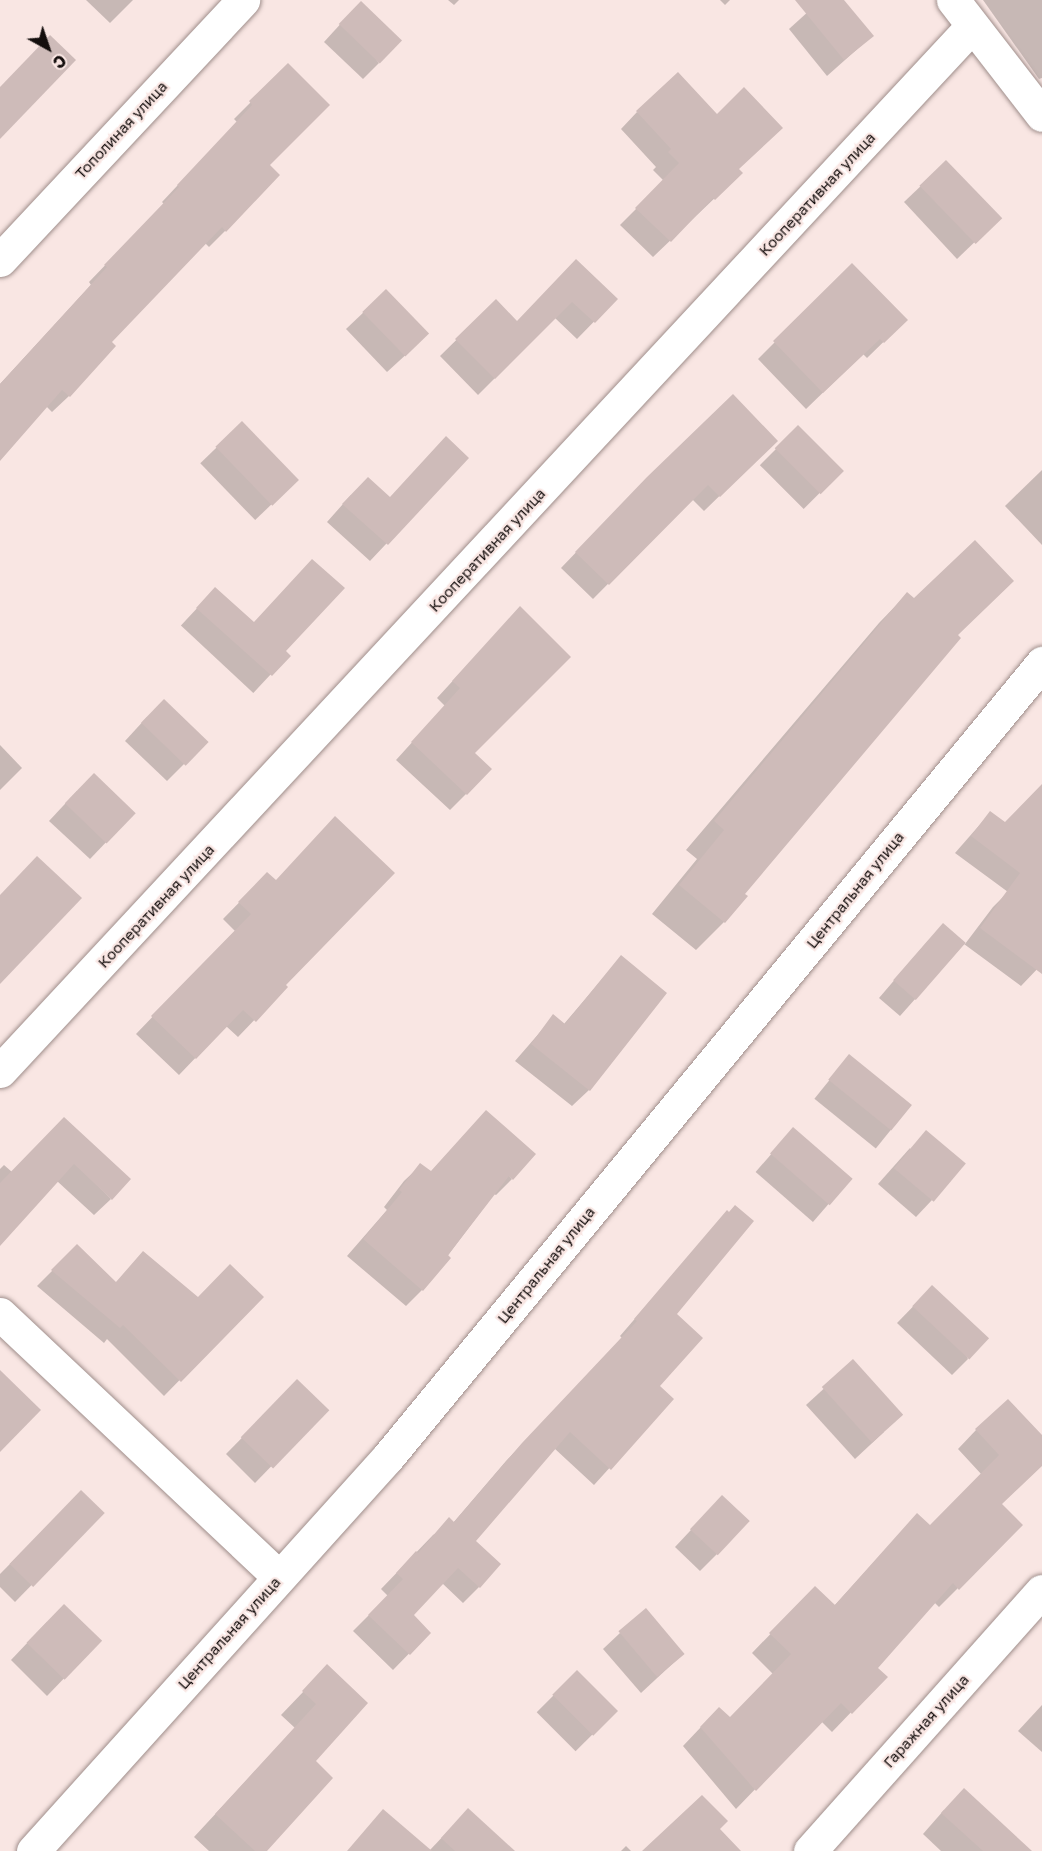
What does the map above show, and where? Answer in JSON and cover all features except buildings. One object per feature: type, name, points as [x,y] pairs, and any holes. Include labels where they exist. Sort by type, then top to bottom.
[{"type":"street","name":"Тополиная улица","points":[[0,260],[243,0]]},
{"type":"street","points":[[953,0],[971,27],[1042,115]]},
{"type":"street","name":"Кооперативная улица","points":[[0,1071],[971,27]]},
{"type":"street","name":"Центральная улица","points":[[33,1851],[396,1448],[1042,663]]},
{"type":"street","points":[[0,1314],[279,1577]]},
{"type":"street","name":"Гаражная улица","points":[[810,1851],[1042,1591]]}]
